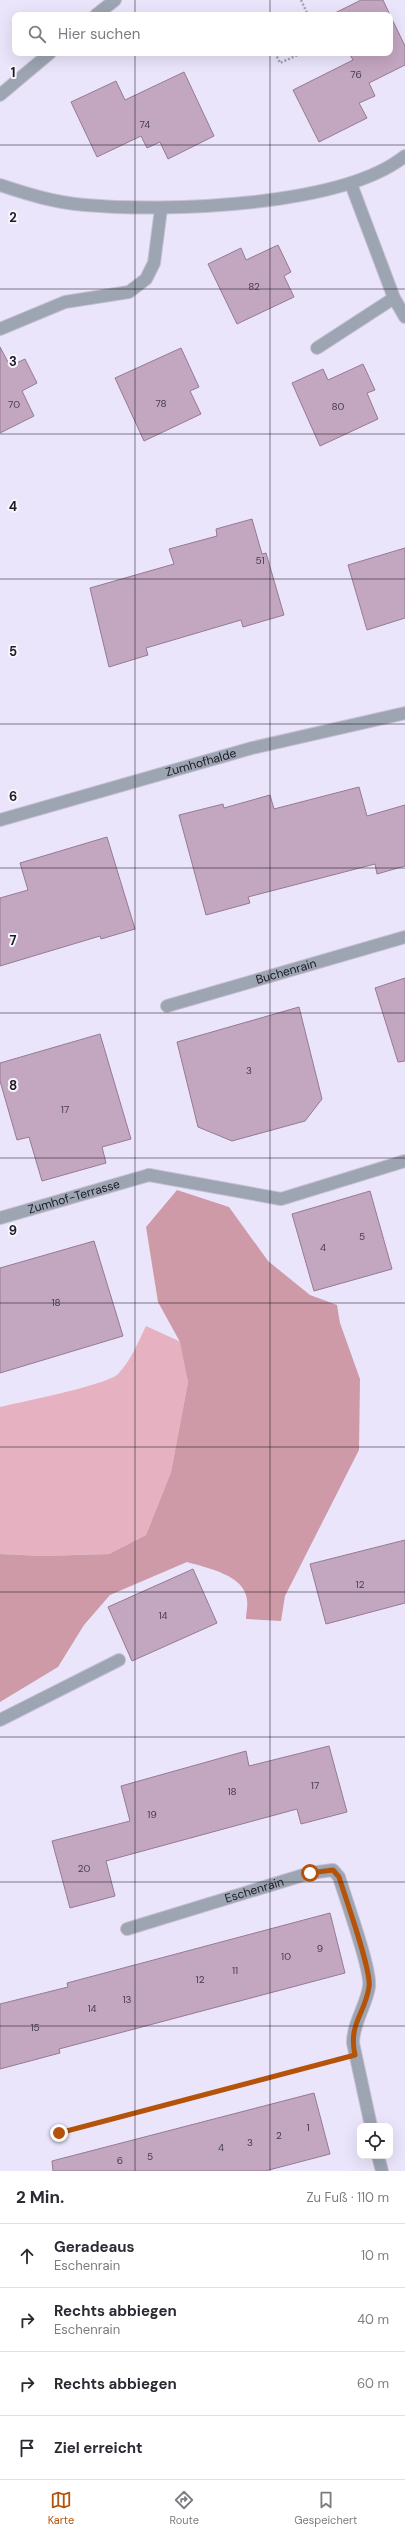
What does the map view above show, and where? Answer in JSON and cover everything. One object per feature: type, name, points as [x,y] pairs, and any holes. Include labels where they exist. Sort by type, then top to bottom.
[{"type":"street","points":[[100,12],[115,0]]},
{"type":"street","points":[[0,95],[46,56]]},
{"type":"street","points":[[0,185],[54,201],[84,205],[161,209],[280,198],[351,184],[405,156]]},
{"type":"street","points":[[351,184],[394,298],[405,317]]},
{"type":"street","points":[[0,329],[65,302],[129,292],[146,279],[154,262],[161,209]]},
{"type":"street","points":[[317,348],[394,298]]},
{"type":"street","name":"Zumhofhalde","points":[[0,820],[252,748],[405,713]]},
{"type":"street","name":"Buchenrain","points":[[167,1006],[405,937]]},
{"type":"street","name":"Zumhof-Terrasse","points":[[0,1218],[149,1174],[281,1199],[405,1161]]},
{"type":"street","points":[[0,1720],[119,1660]]},
{"type":"street","name":"Eschenrain","points":[[127,1929],[310,1873],[333,1870],[339,1877],[365,1963],[370,1986],[353,2033],[355,2055],[370,2123]]},
{"type":"street","points":[[379,2159],[382,2171]]},
{"type":"path","points":[[301,0],[307,12]]},
{"type":"path","points":[[277,56],[280,63],[295,56]]},
{"type":"path","points":[[59,2133],[355,2055]]},
{"type":"shaded area","points":[[177,1190],[229,1207],[268,1261],[310,1295],[337,1305],[340,1323],[360,1379],[359,1450],[285,1596],[281,1621],[246,1619],[247,1600],[245,1591],[240,1584],[224,1574],[187,1562],[110,1595],[84,1625],[58,1667],[0,1702],[0,1554],[42,1556],[109,1554],[146,1535],[171,1472],[188,1382],[180,1342],[158,1302],[146,1227]]},
{"type":"shaded area","points":[[146,1326],[181,1342],[188,1382],[171,1472],[146,1535],[109,1554],[42,1556],[0,1554],[0,1407],[81,1388],[111,1378],[123,1369],[134,1351]]},
{"type":"building","points":[[361,0],[383,0],[389,12],[337,12]]},
{"type":"building","points":[[393,21],[405,46],[405,65],[369,83],[375,96],[359,103],[367,118],[319,142],[293,90],[353,60],[351,56],[393,56]]},
{"type":"building","points":[[184,72],[214,136],[168,159],[160,142],[147,148],[141,136],[97,157],[71,102],[116,81],[125,100]]},
{"type":"building","points":[[278,245],[291,272],[284,276],[294,297],[237,324],[208,264],[241,248],[246,260]]},
{"type":"building","points":[[0,347],[10,366],[25,359],[37,383],[22,391],[34,416],[0,433]]},
{"type":"building","points":[[181,348],[199,387],[190,391],[201,414],[144,441],[115,378]]},
{"type":"building","points":[[363,364],[375,390],[367,393],[378,419],[320,446],[292,383],[323,369],[328,380]]},
{"type":"building","points":[[252,519],[262,554],[266,553],[284,615],[243,627],[241,620],[146,648],[148,655],[109,667],[90,588],[174,564],[169,549],[217,536],[216,529]]},
{"type":"building","points":[[405,548],[405,618],[367,630],[348,565]]},
{"type":"building","points":[[359,787],[367,816],[405,805],[405,866],[377,874],[375,864],[248,897],[250,903],[206,915],[179,815],[223,804],[224,808],[270,795],[274,809]]},
{"type":"building","points":[[107,837],[135,929],[101,939],[100,936],[0,966],[0,898],[28,890],[20,863]]},
{"type":"building","points":[[405,978],[405,1061],[398,1062],[375,988]]},
{"type":"building","points":[[299,1007],[322,1099],[305,1121],[232,1141],[198,1127],[177,1042]]},
{"type":"building","points":[[100,1034],[131,1139],[102,1147],[106,1163],[42,1181],[29,1137],[17,1140],[0,1081],[0,1063]]},
{"type":"building","points":[[370,1191],[392,1269],[314,1291],[292,1214]]},
{"type":"building","points":[[94,1241],[123,1336],[0,1373],[0,1268]]},
{"type":"building","points":[[405,1540],[405,1603],[326,1624],[310,1564]]},
{"type":"building","points":[[193,1569],[217,1623],[132,1661],[108,1607]]},
{"type":"building","points":[[329,1746],[347,1812],[301,1824],[297,1809],[106,1861],[115,1896],[70,1908],[52,1841],[130,1821],[121,1786],[246,1751],[249,1766]]},
{"type":"building","points":[[330,1913],[345,1973],[59,2049],[60,2053],[0,2069],[0,2004],[68,1987],[67,1983]]},
{"type":"building","points":[[314,2093],[330,2154],[265,2171],[53,2171],[52,2161]]},
{"type":"route","points":[[59,2133],[355,2055],[353,2033],[370,1986],[365,1963],[339,1877],[333,1870],[310,1873]]}]
